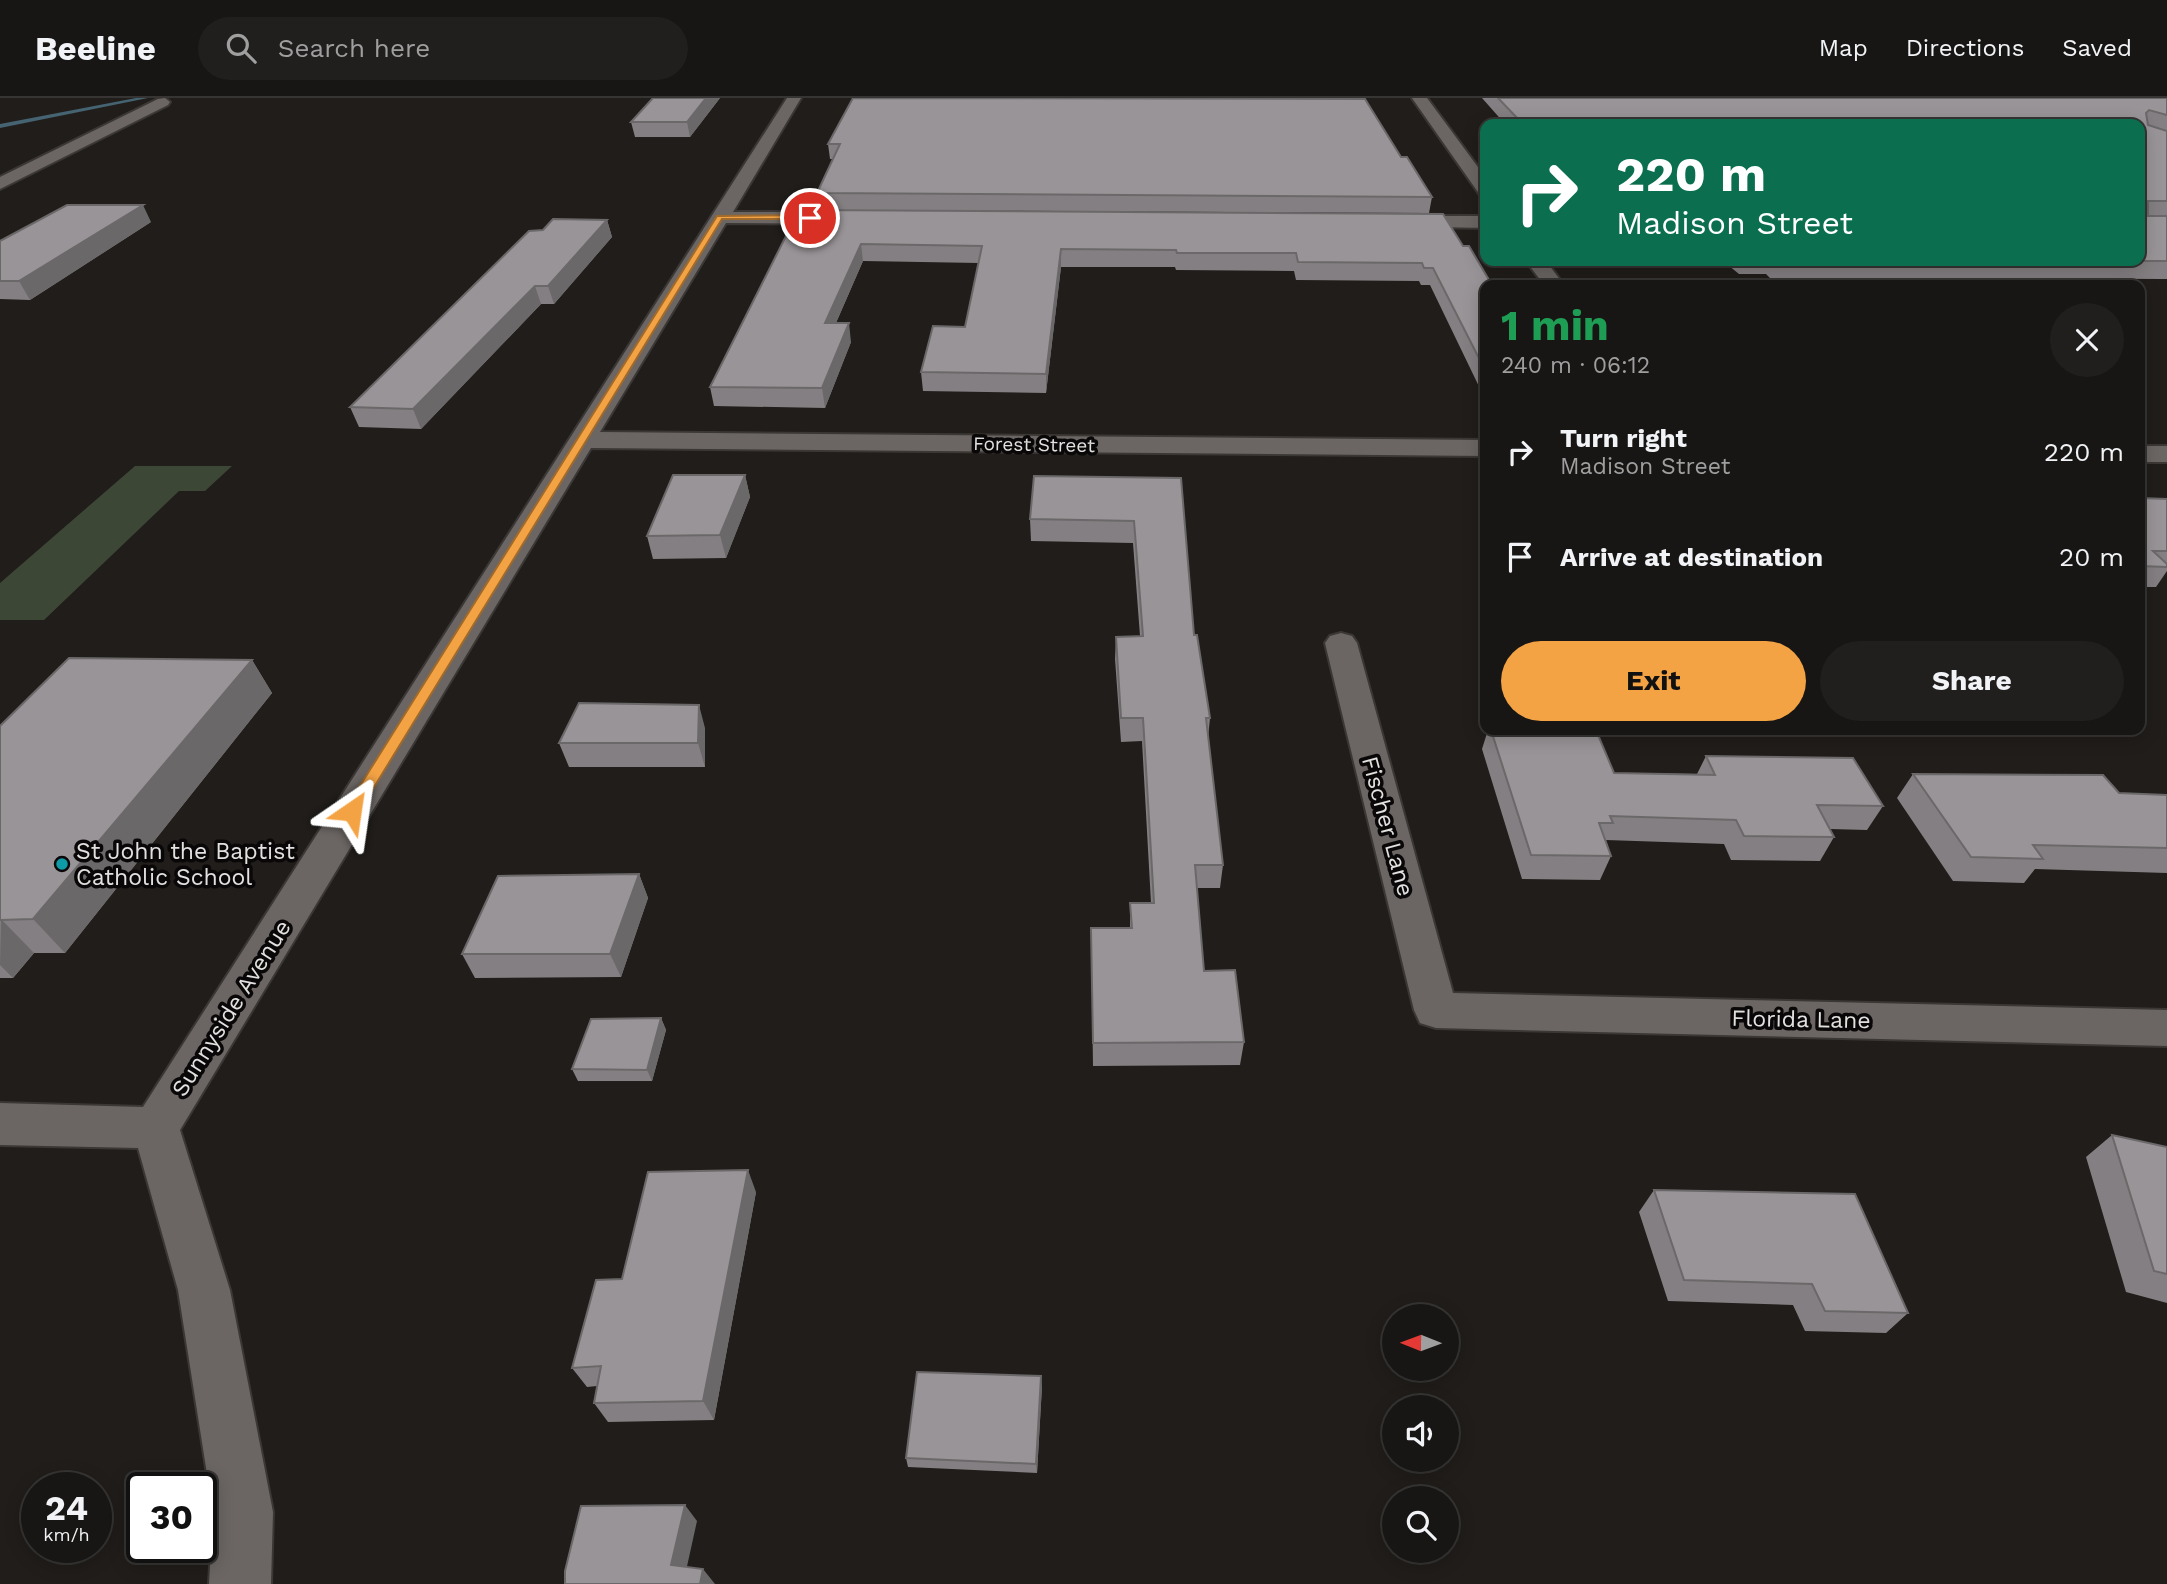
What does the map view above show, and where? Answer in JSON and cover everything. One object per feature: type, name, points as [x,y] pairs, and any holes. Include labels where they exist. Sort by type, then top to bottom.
[{"type":"street","name":"Sunnyside Avenue","points":[[156,1128],[794,98]]},
{"type":"street","points":[[1419,98],[1480,183]]},
{"type":"street","points":[[0,184],[163,102]]},
{"type":"street","points":[[720,217],[877,218]]},
{"type":"street","points":[[1376,222],[1480,222]]},
{"type":"street","name":"Forest Street","points":[[581,440],[1480,448]]},
{"type":"street","points":[[2145,454],[2167,454]]},
{"type":"street","name":"Fischer Lane","points":[[1340,643],[1436,1010]]},
{"type":"street","name":"Florida Lane","points":[[1436,1010],[2167,1028]]},
{"type":"street","points":[[0,1124],[156,1128],[204,1290],[243,1513],[240,1584]]},
{"type":"green space","points":[[135,466],[232,466],[205,491],[179,491],[44,620],[0,620],[0,583]]},
{"type":"building","points":[[653,98],[706,98],[687,122],[631,122]]},
{"type":"building","points":[[853,98],[1365,99],[1401,157],[1407,157],[1432,197],[817,193],[840,144],[828,144]]},
{"type":"building","points":[[1498,98],[2167,98],[2167,115],[2149,110],[2146,113],[2148,125],[2167,131],[2167,201],[2148,201],[2148,216],[2167,216],[2167,261],[2145,261],[2145,119],[1518,119]]},
{"type":"building","points":[[67,205],[143,205],[19,281],[0,281],[0,241]]},
{"type":"building","points":[[810,210],[1443,214],[1463,246],[1469,246],[1489,280],[1480,280],[1480,360],[1433,268],[1424,268],[1422,263],[1298,262],[1296,253],[1061,249],[1046,374],[921,372],[933,326],[965,327],[982,246],[861,244],[825,323],[849,323],[822,388],[710,387],[787,234],[799,235]]},
{"type":"building","points":[[553,219],[607,220],[548,286],[535,286],[413,409],[350,407],[529,231],[543,230]]},
{"type":"building","points":[[673,475],[745,475],[720,535],[647,536]]},
{"type":"building","points":[[1034,476],[1181,478],[1194,635],[1197,635],[1210,718],[1206,718],[1223,865],[1195,865],[1204,971],[1235,970],[1244,1042],[1093,1043],[1091,928],[1132,928],[1130,903],[1154,903],[1143,718],[1121,718],[1116,637],[1143,636],[1134,521],[1030,519]]},
{"type":"building","points":[[2145,498],[2167,499],[2167,551],[2153,551],[2167,567],[2145,566]]},
{"type":"building","name":"St John the Baptist Catholic School","points":[[69,658],[252,660],[33,919],[0,920],[0,726]]},
{"type":"building","points":[[579,703],[699,705],[698,743],[559,743]]},
{"type":"building","points":[[1493,735],[1598,735],[1614,773],[1715,775],[1706,756],[1853,758],[1883,806],[1817,805],[1834,837],[1744,836],[1736,820],[1610,816],[1613,823],[1599,823],[1611,856],[1531,855]]},
{"type":"building","points":[[1913,774],[2103,775],[2119,793],[2167,795],[2167,848],[2033,845],[2043,859],[1971,857]]},
{"type":"building","points":[[639,874],[610,954],[462,954],[498,876]]},
{"type":"building","points":[[661,1018],[647,1070],[572,1069],[591,1019]]},
{"type":"building","points":[[2112,1135],[2167,1147],[2167,1274],[2154,1271]]},
{"type":"building","points":[[748,1170],[703,1401],[594,1403],[601,1366],[572,1368],[596,1280],[622,1279],[648,1172]]},
{"type":"building","points":[[1654,1190],[1855,1194],[1908,1313],[1825,1311],[1812,1284],[1684,1280]]},
{"type":"building","points":[[917,1372],[1041,1376],[1036,1464],[906,1458]]},
{"type":"building","points":[[685,1505],[671,1565],[703,1569],[700,1584],[565,1584],[565,1571],[581,1506]]},
{"type":"waterway","points":[[0,126],[145,98]]},
{"type":"place","name":"St John the Baptist Catholic School","points":[[62,864]]},
{"type":"route","points":[[352,811],[720,217],[810,218]]}]
